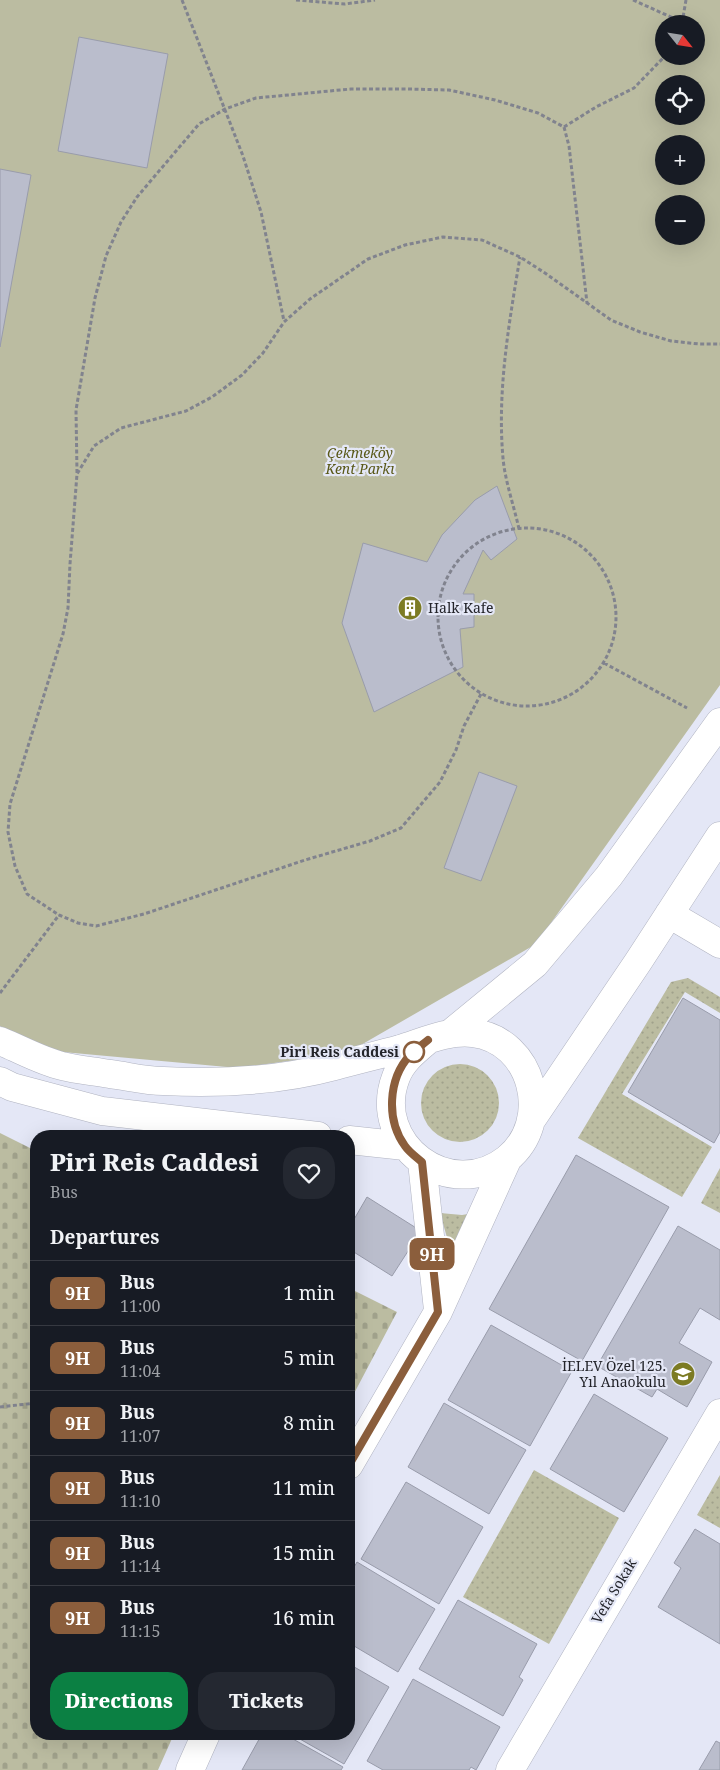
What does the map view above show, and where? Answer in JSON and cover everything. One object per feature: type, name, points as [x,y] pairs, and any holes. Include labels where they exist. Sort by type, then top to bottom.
[{"type":"street","points":[[438,1312],[413,1154],[394,1124],[391,1100],[396,1076],[409,1056],[439,1036],[535,964],[609,876],[719,723]]},
{"type":"street","points":[[355,1455],[438,1312],[508,1158],[522,1140],[532,1120],[720,836]]},
{"type":"street","points":[[669,914],[720,944]]},
{"type":"street","points":[[0,1041],[61,1066],[161,1081],[244,1082],[312,1072],[439,1036],[474,1033],[497,1041],[516,1055],[528,1074],[533,1096],[532,1120]]},
{"type":"street","points":[[0,1081],[12,1087],[102,1111],[266,1130]]},
{"type":"street","points":[[355,1141],[413,1154],[443,1172],[466,1175],[488,1170],[508,1158]]},
{"type":"street","name":"Vefa Sokak","points":[[510,1770],[720,1413]]},
{"type":"street","points":[[190,1770],[203,1740]]},
{"type":"path","points":[[182,0],[225,108],[261,212],[284,322]]},
{"type":"path","points":[[296,0],[345,4],[375,0]]},
{"type":"path","points":[[633,0],[665,15]]},
{"type":"path","points":[[683,15],[686,0]]},
{"type":"path","points":[[564,127],[596,107],[634,88],[656,65]]},
{"type":"path","points":[[481,694],[464,726],[456,750],[440,782],[401,828],[370,841],[305,860],[144,914],[96,926],[78,923],[58,915],[27,894],[15,866],[8,832],[10,804],[64,634],[68,608],[77,474],[76,410],[96,298],[106,256],[121,222],[137,197],[199,124],[225,108],[256,98],[351,88],[449,90],[495,100],[538,113],[564,127],[569,146],[587,304]]},
{"type":"path","points":[[77,474],[94,446],[121,428],[186,412],[212,397],[242,374],[263,353],[284,322],[310,299],[368,259],[405,245],[444,237],[482,240],[520,257],[611,320],[640,332],[671,341],[720,344]]},
{"type":"path","points":[[519,529],[503,460],[502,424],[504,364],[520,257]]},
{"type":"path","points":[[529,528],[552,531],[574,540],[592,555],[606,574],[614,596],[616,619],[613,642],[604,663],[589,682],[570,695],[548,704],[525,706],[502,704],[481,694],[462,679],[449,661],[440,639],[437,615],[441,592],[450,571],[465,553],[484,539],[506,530],[529,528]]},
{"type":"path","points":[[604,663],[719,723]]},
{"type":"path","points":[[0,993],[58,915]]},
{"type":"path","points":[[0,1406],[30,1404]]},
{"type":"green space","name":"Çekmeköy Kent Parkı","points":[[0,0],[720,0],[720,685],[536,944],[347,1053],[238,1068],[41,1050],[0,1026]]},
{"type":"green space","points":[[688,978],[720,997],[720,1013],[685,992],[622,1094],[712,1147],[682,1197],[578,1138],[671,982]]},
{"type":"green space","points":[[460,1064],[475,1067],[487,1076],[496,1088],[499,1103],[496,1118],[487,1130],[475,1139],[460,1142],[445,1139],[433,1130],[424,1118],[421,1103],[424,1088],[433,1076],[445,1067]]},
{"type":"green space","points":[[0,1133],[30,1148],[30,1740],[171,1740],[158,1770],[0,1770]]},
{"type":"green space","points":[[720,1168],[720,1213],[701,1203]]},
{"type":"green space","points":[[480,1212],[449,1264],[448,1241],[440,1213],[462,1215]]},
{"type":"green space","points":[[355,1291],[397,1312],[355,1392]]},
{"type":"green space","points":[[534,1470],[619,1518],[549,1644],[463,1597]]},
{"type":"green space","points":[[720,1475],[720,1528],[697,1515]]},
{"type":"building","points":[[79,37],[168,54],[147,168],[58,151]]},
{"type":"building","points":[[0,169],[31,175],[0,347]]},
{"type":"building","name":"Halk Kafe","points":[[497,486],[517,539],[491,560],[483,550],[463,594],[474,594],[474,627],[460,629],[463,667],[374,712],[342,623],[363,543],[427,562],[442,535],[475,500]]},
{"type":"building","points":[[479,772],[517,786],[481,881],[444,868]]},
{"type":"building","points":[[683,998],[720,1020],[720,1132],[714,1143],[628,1092]]},
{"type":"building","points":[[576,1155],[669,1207],[582,1361],[489,1309]]},
{"type":"building","points":[[367,1197],[421,1231],[392,1276],[355,1253],[355,1218]]},
{"type":"building","points":[[678,1226],[720,1250],[720,1320],[700,1308],[679,1343],[712,1362],[687,1407],[657,1389],[652,1397],[597,1366]]},
{"type":"building","points":[[491,1325],[572,1371],[530,1446],[448,1400]]},
{"type":"building","points":[[594,1394],[668,1438],[624,1512],[550,1469]]},
{"type":"building","points":[[444,1403],[526,1450],[489,1514],[408,1467]]},
{"type":"building","points":[[406,1482],[483,1527],[439,1604],[361,1559]]},
{"type":"building","points":[[695,1529],[720,1544],[720,1644],[658,1607],[681,1568],[674,1563]]},
{"type":"building","points":[[357,1562],[435,1609],[398,1672],[355,1647],[355,1566]]},
{"type":"building","points":[[458,1600],[537,1644],[519,1677],[523,1680],[503,1716],[419,1669]]},
{"type":"building","points":[[355,1667],[389,1687],[344,1764],[302,1740],[355,1740]]},
{"type":"building","points":[[413,1679],[500,1727],[476,1770],[471,1767],[469,1770],[383,1770],[367,1761]]},
{"type":"building","points":[[259,1740],[295,1740],[343,1767],[341,1770],[242,1770]]},
{"type":"building","points":[[716,1741],[720,1743],[720,1770],[699,1770]]},
{"type":"bus line","name":"9H","points":[[355,1455],[438,1312],[422,1162],[405,1146],[399,1135],[394,1124],[391,1100],[396,1076],[409,1056],[428,1040]]},
{"type":"place","name":"Halk Kafe","points":[[410,608]]},
{"type":"place","name":"Piri Reis Caddesi","points":[[414,1052]]},
{"type":"place","name":"İELEV Özel 125. Yıl Anaokulu","points":[[683,1374]]}]
